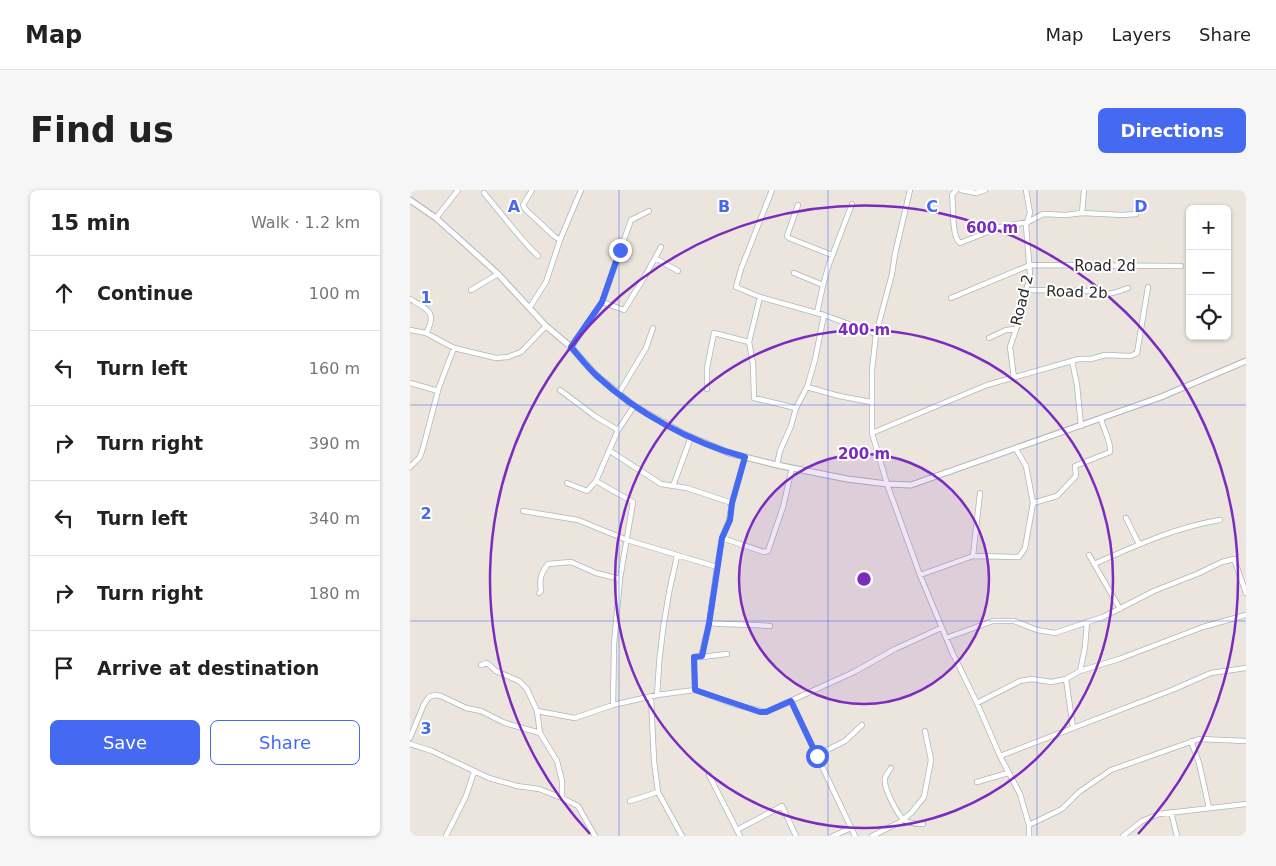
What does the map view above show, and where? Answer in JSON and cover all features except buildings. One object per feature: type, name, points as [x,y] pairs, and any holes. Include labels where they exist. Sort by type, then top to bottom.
[{"type":"street","points":[[436,218],[458,190]]},
{"type":"street","points":[[532,190],[523,205],[525,209],[560,240]]},
{"type":"street","points":[[772,190],[741,269],[736,287],[760,297],[824,315],[876,334]]},
{"type":"street","points":[[910,190],[892,274],[876,334],[870,402],[872,433],[887,484],[941,628],[1008,773],[1020,794],[1029,825],[1029,836]]},
{"type":"street","points":[[956,190],[952,195],[953,216],[958,242],[964,243],[1000,227],[1028,222],[1042,214],[1136,214]]},
{"type":"street","points":[[961,190],[976,193],[985,190]]},
{"type":"street","name":"Road 2","points":[[1014,378],[1010,347],[1020,318],[1022,299],[1029,282],[1030,265],[1026,225],[1030,213],[1026,190]]},
{"type":"street","points":[[1082,213],[1084,190]]},
{"type":"street","points":[[530,307],[546,282],[579,191]]},
{"type":"street","points":[[484,194],[511,229],[521,236],[538,256]]},
{"type":"street","points":[[410,200],[436,218],[498,274],[546,326],[571,347],[596,375],[634,406],[691,437],[729,453],[847,479],[911,485],[1161,397],[1246,361]]},
{"type":"street","points":[[817,313],[832,256],[852,204]]},
{"type":"street","points":[[798,205],[787,236],[832,256]]},
{"type":"street","points":[[571,347],[602,302],[631,220],[649,210]]},
{"type":"street","points":[[602,302],[624,310],[661,247]]},
{"type":"street","points":[[655,258],[678,271]]},
{"type":"street","points":[[951,298],[1030,265]]},
{"type":"street","name":"Road 2d","points":[[1030,265],[1181,266]]},
{"type":"street","points":[[794,273],[823,285]]},
{"type":"street","points":[[471,290],[498,274]]},
{"type":"street","points":[[872,433],[923,413],[968,392],[1014,378],[1072,361],[1105,356],[1132,356],[1137,353],[1148,287]]},
{"type":"street","name":"Road 2b","points":[[1026,290],[1095,291],[1100,294],[1114,294],[1128,288]]},
{"type":"street","points":[[760,297],[749,342],[753,364],[754,398],[796,408]]},
{"type":"street","points":[[410,299],[429,311],[432,317],[431,325],[426,333]]},
{"type":"street","points":[[777,465],[780,451],[791,426],[796,408],[807,387],[815,360],[824,315]]},
{"type":"street","points":[[410,330],[426,333],[454,348],[496,358],[508,357],[521,352],[546,326]]},
{"type":"street","points":[[619,394],[646,348],[653,328]]},
{"type":"street","points":[[989,338],[1006,330],[1015,329]]},
{"type":"street","points":[[707,389],[707,368],[714,333],[749,342]]},
{"type":"street","points":[[410,467],[420,457],[438,391],[454,348]]},
{"type":"street","points":[[1072,361],[1082,426]]},
{"type":"street","points":[[410,384],[438,391]]},
{"type":"street","points":[[807,387],[870,402]]},
{"type":"street","points":[[560,390],[596,417],[618,430]]},
{"type":"street","points":[[568,482],[587,491],[596,481],[618,430],[634,406]]},
{"type":"street","points":[[1033,503],[1057,496],[1076,476],[1075,466],[1110,452],[1111,447],[1103,430],[1101,419]]},
{"type":"street","points":[[673,486],[691,437]]},
{"type":"street","points":[[920,574],[973,556],[1019,557],[1025,548],[1033,503],[1026,466],[1016,449]]},
{"type":"street","points":[[610,451],[661,484],[687,488],[732,503]]},
{"type":"street","points":[[702,656],[709,624],[722,538],[730,520],[732,503],[745,457]]},
{"type":"street","points":[[722,538],[764,552],[768,551],[783,507],[792,468]]},
{"type":"street","points":[[596,481],[633,502],[620,579],[614,644],[613,705]]},
{"type":"street","points":[[973,556],[980,494]]},
{"type":"street","points":[[523,511],[578,520],[627,540],[717,567]]},
{"type":"street","points":[[1126,518],[1139,544]]},
{"type":"street","points":[[1094,564],[1139,544],[1198,524],[1220,520]]},
{"type":"street","points":[[1088,555],[1120,609]]},
{"type":"street","points":[[657,695],[668,594],[677,556]]},
{"type":"street","points":[[1174,584],[1222,562],[1234,559],[1246,592]]},
{"type":"street","points":[[539,593],[541,591],[541,576],[548,564],[571,562],[596,573],[620,579]]},
{"type":"street","points":[[946,638],[993,621],[1014,621],[1037,630],[1055,633],[1120,609],[1152,592],[1202,572]]},
{"type":"street","points":[[977,703],[1008,685],[1025,679],[1051,682],[1066,679],[1080,671],[1139,652],[1203,627],[1246,615]]},
{"type":"street","points":[[1080,671],[1085,647],[1087,622]]},
{"type":"street","points":[[709,624],[731,625],[746,623],[770,626]]},
{"type":"street","points":[[537,711],[575,718],[613,705],[657,695],[695,690],[760,712],[766,712],[854,672],[895,649],[941,628]]},
{"type":"street","points":[[695,690],[694,657],[727,654]]},
{"type":"street","points":[[481,665],[487,663],[496,671],[519,681],[527,688],[537,711],[540,733],[557,761],[562,780],[562,798]]},
{"type":"street","points":[[1000,756],[1172,690],[1211,673],[1246,668]]},
{"type":"street","points":[[1066,679],[1073,728]]},
{"type":"street","points":[[410,738],[424,704],[429,697],[435,695],[466,708],[481,711],[505,723],[540,733]]},
{"type":"street","points":[[651,697],[654,761],[658,792],[679,835]]},
{"type":"street","points":[[791,701],[855,836]]},
{"type":"street","points":[[817,756],[845,741],[862,725]]},
{"type":"street","points":[[872,836],[904,820],[924,797],[931,760],[925,731]]},
{"type":"street","points":[[1029,825],[1062,810],[1079,792],[1111,770],[1191,741],[1208,739],[1246,741]]},
{"type":"street","points":[[1191,741],[1199,763],[1210,808]]},
{"type":"street","points":[[410,744],[432,751],[489,778],[517,786],[539,789],[562,798],[578,806],[595,836]]},
{"type":"street","points":[[891,768],[885,779],[885,785],[894,805],[904,820],[910,823],[923,824]]},
{"type":"street","points":[[446,836],[466,796],[474,772]]},
{"type":"street","points":[[977,782],[1008,773]]},
{"type":"street","points":[[709,775],[740,836]]},
{"type":"street","points":[[630,802],[658,792]]},
{"type":"street","points":[[1122,836],[1142,821],[1159,814],[1246,804]]},
{"type":"street","points":[[737,830],[782,806],[796,836]]},
{"type":"street","points":[[1170,812],[1177,836]]},
{"type":"street","points":[[833,836],[851,828]]},
{"type":"route","points":[[620,250],[602,302],[571,347],[596,375],[634,406],[686,434],[729,453],[745,457],[732,503],[730,520],[722,538],[709,624],[702,656],[694,657],[695,690],[760,712],[766,712],[791,701],[817,756]]}]
